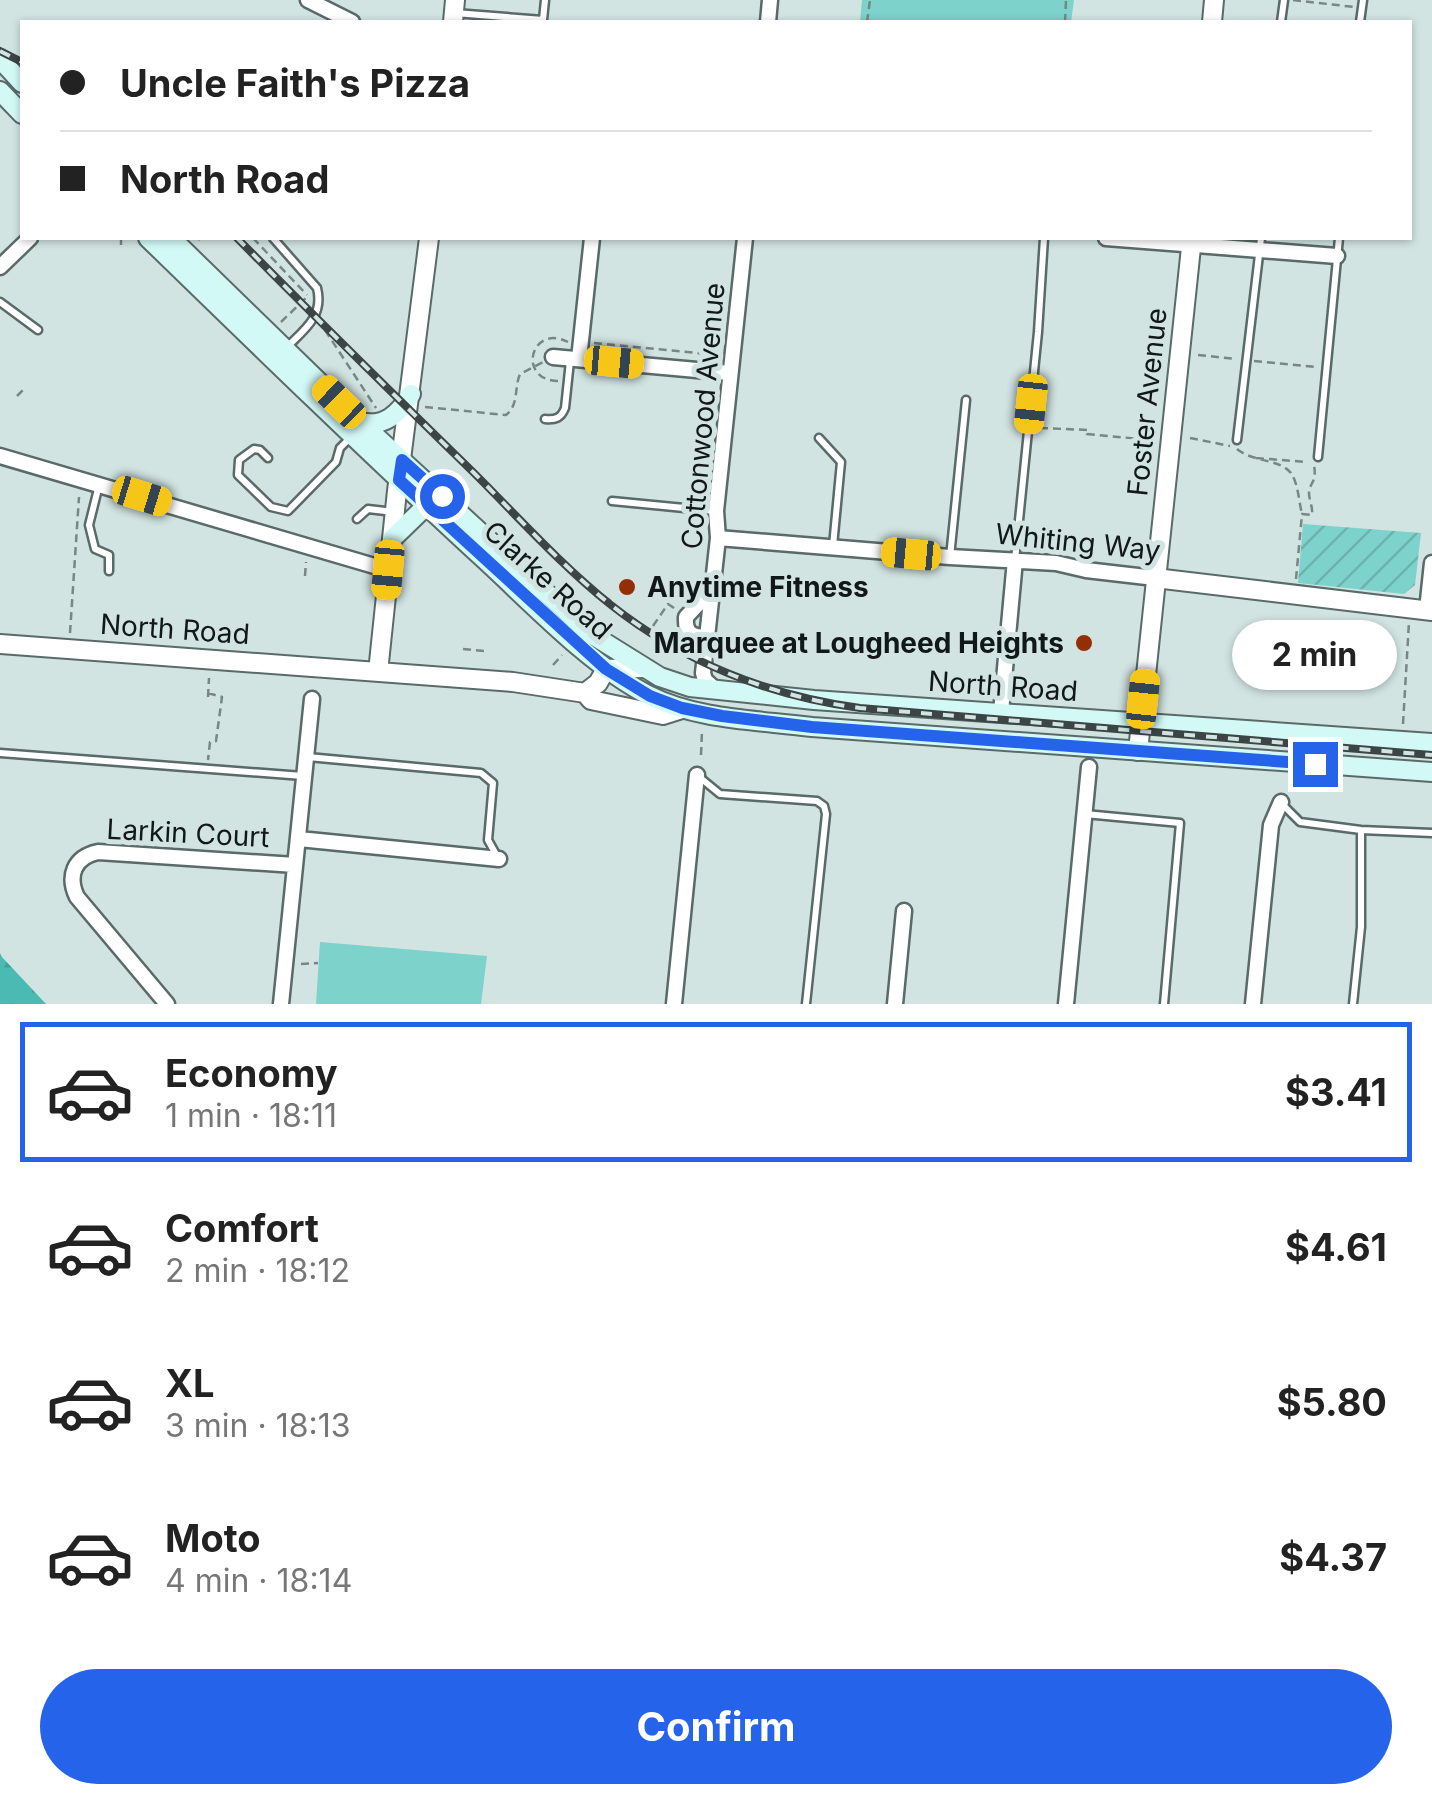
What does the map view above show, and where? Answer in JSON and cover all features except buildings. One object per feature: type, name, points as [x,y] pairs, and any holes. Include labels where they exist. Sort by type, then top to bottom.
[{"type":"main road","points":[[0,59],[20,81]]},
{"type":"main road","points":[[0,91],[20,112]]},
{"type":"main road","name":"Clarke Road","points":[[150,240],[285,350],[426,506],[606,669],[650,696],[722,716],[812,727],[1432,772]]},
{"type":"main road","name":"Clarke Road","points":[[174,240],[315,407],[356,428],[402,460],[591,634],[643,668]]},
{"type":"main road","points":[[356,428],[386,421],[410,400]]},
{"type":"main road","points":[[392,538],[426,506]]},
{"type":"main road","name":"North Road","points":[[643,668],[660,678],[716,691],[1432,742]]},
{"type":"street","points":[[308,0],[348,20]]},
{"type":"street","points":[[0,267],[28,240]]},
{"type":"street","points":[[378,672],[429,240]]},
{"type":"street","points":[[575,359],[592,240]]},
{"type":"street","name":"Cottonwood Avenue","points":[[716,691],[702,673],[745,240]]},
{"type":"street","points":[[1163,240],[1260,244],[1337,256]]},
{"type":"street","name":"Foster Avenue","points":[[1138,751],[1192,241]]},
{"type":"street","points":[[553,357],[730,373]]},
{"type":"street","points":[[0,456],[388,570]]},
{"type":"street","name":"Whiting Way","points":[[718,538],[1056,563],[1086,570],[1429,610]]},
{"type":"street","points":[[1001,712],[1015,560]]},
{"type":"street","points":[[1429,610],[1432,563]]},
{"type":"street","name":"Cottonwood Avenue","points":[[706,637],[689,633],[686,617],[700,602],[710,604]]},
{"type":"street","name":"North Road","points":[[0,644],[513,682],[585,693],[591,700],[663,715],[682,708]]},
{"type":"street","name":"North Road","points":[[606,669],[643,668]]},
{"type":"street","points":[[585,693],[598,684],[606,669]]},
{"type":"street","points":[[281,1004],[312,699]]},
{"type":"street","points":[[1066,1004],[1089,767]]},
{"type":"street","points":[[674,1004],[698,776]]},
{"type":"street","points":[[1254,1004],[1270,826],[1280,802]]},
{"type":"street","points":[[299,839],[499,859]]},
{"type":"street","name":"Larkin Court","points":[[168,1004],[77,897],[72,878],[81,858],[98,852],[295,865]]},
{"type":"street","points":[[894,1004],[904,911]]},
{"type":"lane","points":[[454,12],[543,20],[545,0]]},
{"type":"lane","points":[[275,240],[319,293],[314,320],[285,350]]},
{"type":"lane","points":[[1015,560],[1044,240]]},
{"type":"lane","points":[[1316,460],[1339,240]]},
{"type":"lane","points":[[1237,440],[1260,244]]},
{"type":"lane","points":[[0,302],[38,330]]},
{"type":"lane","points":[[545,418],[558,418],[566,408],[575,359]]},
{"type":"lane","points":[[950,557],[966,400]]},
{"type":"lane","points":[[268,458],[260,450],[250,451],[240,460],[238,476],[270,507],[288,511],[336,462],[340,448],[356,428]]},
{"type":"lane","points":[[819,438],[841,462],[833,547]]},
{"type":"lane","points":[[99,484],[89,526],[94,549],[110,554],[108,571]]},
{"type":"lane","points":[[612,502],[716,511]]},
{"type":"lane","points":[[357,519],[368,508],[395,513]]},
{"type":"lane","points":[[1017,645],[1042,648]]},
{"type":"lane","points":[[0,752],[304,776]]},
{"type":"lane","points":[[306,757],[481,773],[493,782],[488,840],[499,859]]},
{"type":"lane","points":[[698,776],[720,794],[817,801],[824,806],[806,1004]]},
{"type":"lane","points":[[1280,802],[1300,822],[1432,834]]},
{"type":"lane","points":[[1085,814],[1180,823],[1164,1004]]},
{"type":"lane","points":[[1353,1004],[1361,927],[1361,830]]},
{"type":"path","points":[[1288,0],[1362,4]]},
{"type":"path","points":[[121,240],[121,246]]},
{"type":"path","points":[[255,240],[308,295],[280,322]]},
{"type":"path","points":[[324,330],[372,405],[380,411]]},
{"type":"path","points":[[590,345],[716,355]]},
{"type":"path","points":[[1198,356],[1326,368]]},
{"type":"path","points":[[410,400],[506,415],[515,403],[520,374],[553,357]]},
{"type":"path","points":[[17,396],[24,389]]},
{"type":"path","points":[[1038,428],[1088,430],[1088,434],[1151,440]]},
{"type":"path","points":[[1190,438],[1236,448],[1246,457],[1282,466],[1290,472],[1302,514],[1295,595]]},
{"type":"path","points":[[1246,457],[1316,460],[1316,478],[1309,493],[1312,515],[1302,514]]},
{"type":"path","points":[[70,634],[79,498]]},
{"type":"path","points":[[305,576],[306,562]]},
{"type":"path","points":[[604,596],[616,604]]},
{"type":"path","points":[[653,626],[668,604],[679,612]]},
{"type":"path","points":[[1402,740],[1410,620]]},
{"type":"path","points":[[463,649],[484,650]]},
{"type":"path","points":[[553,665],[562,654]]},
{"type":"path","points":[[207,768],[210,742],[216,740],[222,697],[208,695],[210,678]]},
{"type":"path","points":[[701,754],[703,727]]},
{"type":"path","points":[[295,962],[318,963]]},
{"type":"shaded area","points":[[862,0],[1074,0],[1071,20],[860,20]]},
{"type":"shaded area","points":[[1303,524],[1421,533],[1415,585],[1404,594],[1298,583]]},
{"type":"shaded area","points":[[320,942],[487,956],[481,1004],[316,1004]]},
{"type":"green space","points":[[0,953],[2,957],[46,1004],[0,1004]]},
{"type":"railway","points":[[0,51],[20,61]]},
{"type":"railway","points":[[239,240],[593,590],[667,643],[728,673],[793,695],[860,708],[1432,755]]},
{"type":"place","name":"Anytime Fitness","points":[[627,587]]},
{"type":"place","name":"Marquee at Lougheed Heights","points":[[1084,643]]},
{"type":"route","points":[[442,496],[402,460],[399,480],[606,669],[650,696],[682,708],[812,727],[1315,764]]}]
